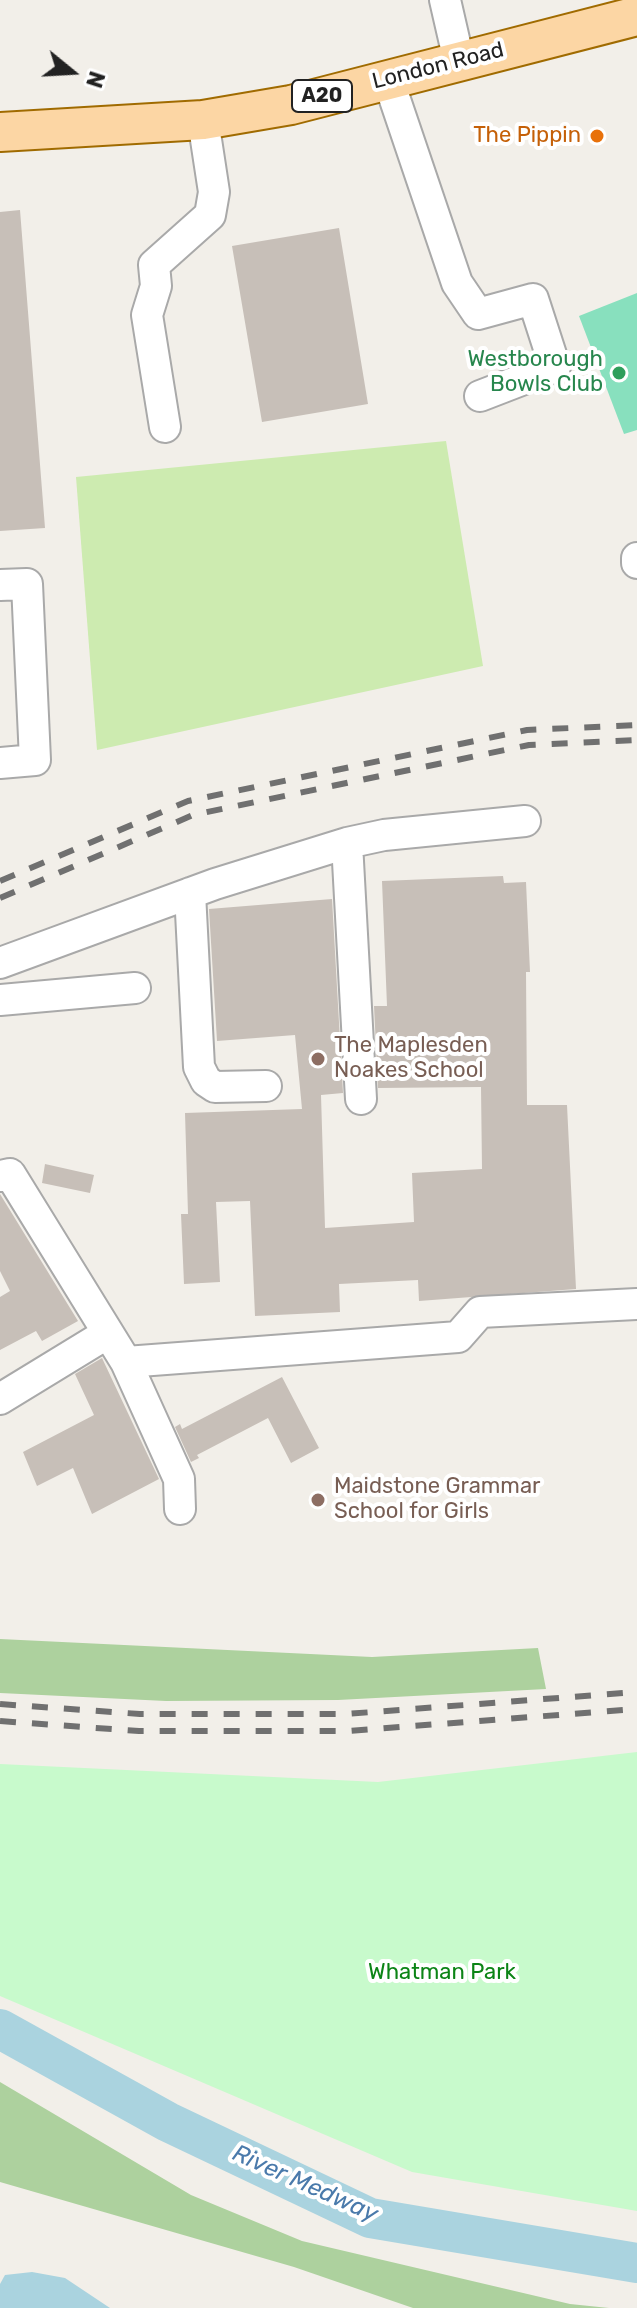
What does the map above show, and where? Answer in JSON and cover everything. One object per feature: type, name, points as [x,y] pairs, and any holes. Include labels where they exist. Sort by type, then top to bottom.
[{"type":"main road","name":"London Road","points":[[0,132],[203,120],[291,105],[637,16]]},
{"type":"street","points":[[445,0],[459,61]]},
{"type":"street","points":[[388,79],[457,283],[478,314],[530,288],[555,367],[480,396]]},
{"type":"street","points":[[165,427],[147,315],[156,286],[154,265],[210,215],[214,192],[203,120]]},
{"type":"street","points":[[0,585],[27,584],[35,760],[0,763]]},
{"type":"street","points":[[0,963],[190,893],[347,843],[384,835],[525,821]]},
{"type":"street","points":[[347,843],[361,1099]]},
{"type":"street","points":[[190,893],[199,1067],[206,1081],[215,1087],[266,1086]]},
{"type":"street","points":[[0,1000],[135,988]]},
{"type":"street","points":[[0,1176],[10,1174],[126,1362],[179,1479],[180,1509]]},
{"type":"street","points":[[126,1362],[458,1337],[480,1312],[637,1304]]},
{"type":"street","points":[[0,1399],[108,1333]]},
{"type":"green space","name":"Westborough Bowls Club","points":[[637,293],[637,430],[624,434],[579,316]]},
{"type":"green space","points":[[446,441],[483,666],[97,750],[76,477]]},
{"type":"green space","points":[[0,1639],[372,1657],[538,1648],[546,1689],[338,1700],[166,1701],[0,1693]]},
{"type":"green space","name":"Whatman Park","points":[[637,1752],[637,2211],[412,2172],[0,1996],[0,1764],[378,1782]]},
{"type":"green space","points":[[0,2082],[191,2195],[302,2241],[570,2304],[609,2308],[413,2308],[294,2267],[0,2182]]},
{"type":"water","points":[[32,2272],[65,2278],[110,2308],[0,2308],[0,2284],[5,2275]]},
{"type":"building","points":[[20,210],[45,528],[0,531],[0,212]]},
{"type":"building","points":[[339,228],[368,404],[262,422],[232,246]]},
{"type":"building","points":[[503,876],[504,883],[526,882],[530,972],[526,972],[527,1105],[567,1105],[576,1289],[419,1301],[418,1280],[339,1284],[340,1312],[255,1316],[250,1201],[216,1202],[220,1282],[184,1284],[181,1214],[188,1214],[185,1113],[302,1109],[295,1035],[217,1041],[209,909],[332,899],[343,1093],[321,1095],[325,1228],[414,1222],[412,1173],[482,1169],[481,1087],[378,1088],[374,1006],[387,1006],[382,881]]},
{"type":"building","points":[[45,1164],[94,1175],[90,1193],[42,1183]]},
{"type":"building","points":[[0,1194],[78,1321],[42,1341],[36,1331],[0,1350],[0,1297],[10,1291],[0,1271]]},
{"type":"building","points":[[102,1358],[159,1479],[92,1514],[73,1468],[37,1486],[23,1452],[94,1415],[75,1374]]},
{"type":"building","points":[[282,1377],[319,1448],[291,1463],[268,1418],[197,1455],[199,1458],[191,1462],[175,1427],[180,1424],[182,1429]]},
{"type":"waterway","name":"River Medway","points":[[0,2029],[168,2122],[370,2218],[637,2263]]},
{"type":"railway","points":[[0,881],[188,801],[527,730],[637,725]]},
{"type":"railway","points":[[0,898],[193,815],[529,745],[637,740]]},
{"type":"railway","points":[[0,1704],[140,1714],[346,1714],[637,1692]]},
{"type":"railway","points":[[0,1721],[139,1731],[347,1731],[637,1709]]},
{"type":"place","name":"The Pippin","points":[[597,136]]},
{"type":"place","name":"Westborough Bowls Club","points":[[619,373]]},
{"type":"place","name":"The Maplesden Noakes School","points":[[318,1059]]},
{"type":"place","name":"Maidstone Grammar School for Girls","points":[[318,1500]]}]
